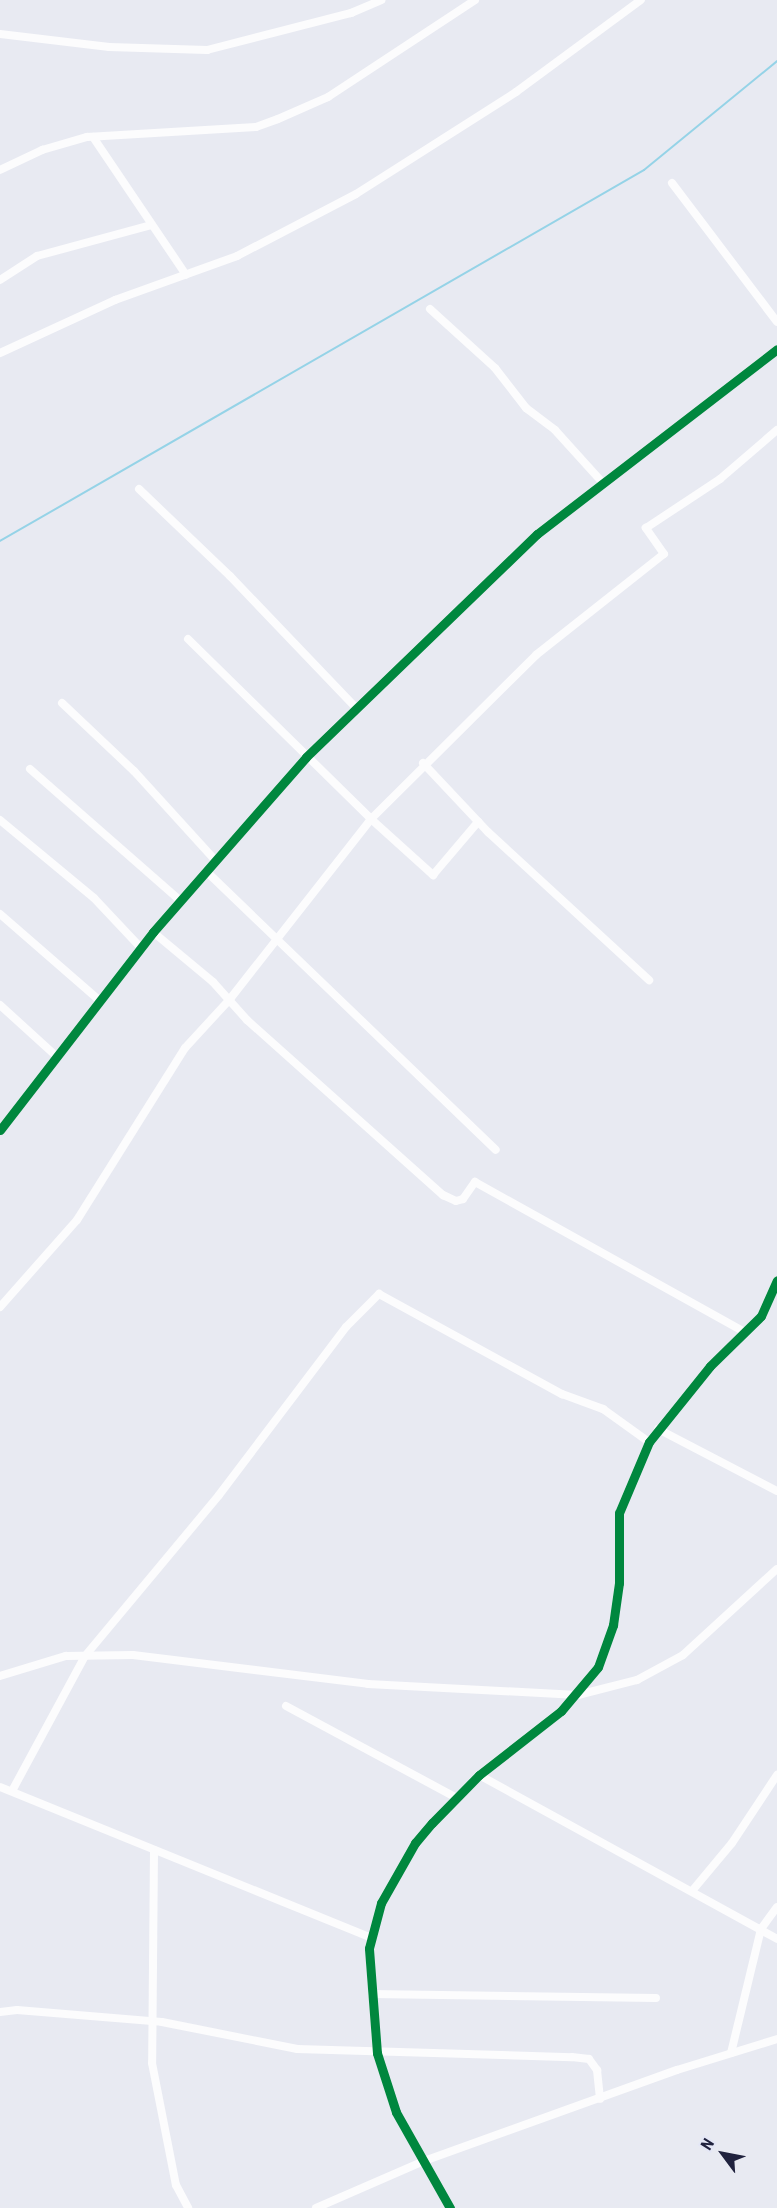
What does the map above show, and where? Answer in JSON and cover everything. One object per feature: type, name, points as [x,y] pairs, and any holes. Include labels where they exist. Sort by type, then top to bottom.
[{"type":"street","points":[[0,34],[109,46],[207,50],[351,13],[381,0]]},
{"type":"street","points":[[0,170],[42,150],[93,137],[256,127],[337,92],[475,0]]},
{"type":"street","points":[[0,353],[115,300],[237,256],[356,194],[516,92],[641,0]]},
{"type":"street","points":[[93,137],[186,274]]},
{"type":"street","points":[[672,183],[777,322]]},
{"type":"street","points":[[0,280],[37,256],[151,225]]},
{"type":"street","points":[[430,309],[495,368],[526,408],[555,430],[602,482]]},
{"type":"street","points":[[0,1130],[153,932],[306,757],[357,710],[466,599],[602,482],[777,349]]},
{"type":"street","points":[[0,1307],[77,1220],[185,1048],[230,999],[371,819],[423,763],[536,655],[664,554],[646,528],[720,479],[777,430]]},
{"type":"street","points":[[139,489],[231,576],[357,710]]},
{"type":"street","points":[[188,639],[306,757],[433,875],[478,822]]},
{"type":"street","points":[[62,703],[134,771],[215,860]]},
{"type":"street","points":[[423,763],[478,822],[649,980]]},
{"type":"street","points":[[30,769],[181,901]]},
{"type":"street","points":[[0,820],[94,898],[142,949]]},
{"type":"street","points":[[206,871],[278,937],[496,1150]]},
{"type":"street","points":[[0,914],[100,1001]]},
{"type":"street","points":[[153,932],[230,999],[247,1020],[443,1195],[456,1201],[462,1198],[475,1182],[744,1332]]},
{"type":"street","points":[[0,1005],[56,1056]]},
{"type":"street","points":[[450,2208],[396,2112],[377,2053],[370,1937],[381,1903],[415,1843],[479,1775],[578,1695],[598,1667],[613,1625],[619,1583],[619,1513],[649,1442],[744,1332],[761,1316],[777,1280]]},
{"type":"street","points":[[12,1791],[85,1656],[219,1496],[346,1328],[379,1294],[562,1394],[603,1409],[649,1442]]},
{"type":"street","points":[[658,1429],[777,1491]]},
{"type":"street","points":[[0,1676],[66,1656],[180,1658],[378,1684],[578,1695],[637,1680],[683,1655],[777,1569]]},
{"type":"street","points":[[286,1706],[457,1798]]},
{"type":"street","points":[[479,1775],[777,1938]]},
{"type":"street","points":[[692,1891],[732,1843],[777,1775]]},
{"type":"street","points":[[0,1787],[370,1937]]},
{"type":"street","points":[[154,1850],[150,2021],[152,2063],[174,2174],[188,2208]]},
{"type":"street","points":[[731,2053],[761,1929],[777,1907]]},
{"type":"street","points":[[372,1994],[656,1998]]},
{"type":"street","points":[[0,2012],[150,2021],[297,2049],[377,2053],[537,2052],[589,2059],[597,2070],[600,2099]]},
{"type":"street","points":[[316,2208],[424,2162],[731,2053],[777,2039]]},
{"type":"waterway","points":[[0,541],[644,170],[777,61]]},
{"type":"cycle path","points":[[0,1130],[153,932],[306,757],[537,534],[777,349]]},
{"type":"cycle path","points":[[450,2208],[396,2112],[377,2053],[369,1948],[381,1903],[415,1843],[432,1823],[479,1775],[561,1711],[598,1667],[613,1625],[619,1583],[619,1513],[649,1442],[710,1366],[761,1316],[777,1280]]}]
